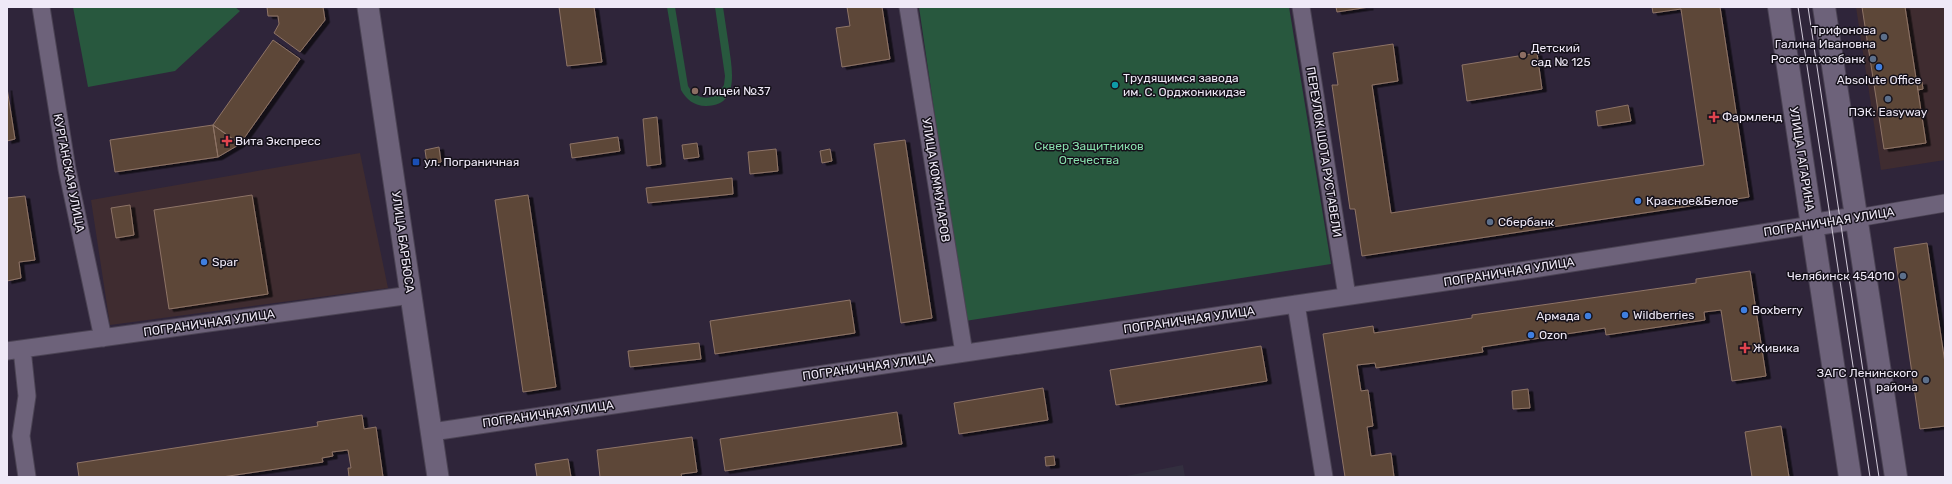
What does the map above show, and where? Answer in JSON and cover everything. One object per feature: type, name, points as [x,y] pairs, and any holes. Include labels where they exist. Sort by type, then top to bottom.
[{"type":"main road","name":"УЛИЦА ГАГАРИНА","points":[[1779,7],[1850,477]]},
{"type":"main road","points":[[1824,7],[1896,477]]},
{"type":"main road","name":"ПОГРАНИЧНАЯ УЛИЦА","points":[[1812,224],[1857,218]]},
{"type":"street","name":"КУРГАНСКАЯ УЛИЦА","points":[[41,7],[67,169],[103,338]]},
{"type":"street","name":"УЛИЦА БАРБЮСА","points":[[368,7],[438,477]]},
{"type":"street","name":"УЛИЦА КОММУНАРОВ","points":[[908,7],[964,353]]},
{"type":"street","name":"ПЕРЕУЛОК ШОТА РУСТАВЕЛИ","points":[[1301,7],[1347,296]]},
{"type":"street","name":"ПОГРАНИЧНАЯ УЛИЦА","points":[[1857,218],[1945,203]]},
{"type":"street","name":"ПОГРАНИЧНАЯ УЛИЦА","points":[[432,432],[1296,304],[1812,224]]},
{"type":"street","name":"ПОГРАНИЧНАЯ УЛИЦА","points":[[15,350],[411,295]]},
{"type":"street","points":[[1296,304],[1324,477]]},
{"type":"street","points":[[15,350],[27,396],[21,436],[27,477]]},
{"type":"shaded area","points":[[1856,7],[1945,7],[1945,160],[1881,170]]},
{"type":"shaded area","points":[[360,153],[388,288],[110,325],[91,200]]},
{"type":"shaded area","points":[[1183,465],[1185,477],[1121,477]]},
{"type":"green space","points":[[73,7],[235,7],[240,11],[175,71],[88,87]]},
{"type":"green space","points":[[667,7],[675,7],[688,86],[698,96],[706,98],[718,94],[724,85],[725,76],[715,7],[723,7],[732,75],[729,93],[724,100],[717,104],[706,106],[698,105],[688,99],[681,90]]},
{"type":"green space","name":"Сквер Защитников Отечества","points":[[919,7],[1289,7],[1331,264],[965,321]]},
{"type":"building","points":[[267,7],[323,7],[325,20],[300,52],[274,33],[279,24],[278,16],[268,16]]},
{"type":"building","points":[[559,7],[594,7],[602,62],[567,66]]},
{"type":"building","points":[[847,7],[882,7],[890,59],[842,67],[836,28],[850,26]]},
{"type":"building","points":[[1336,7],[1369,7],[1337,12]]},
{"type":"building","points":[[1652,7],[1720,7],[1749,197],[1362,256],[1355,209],[1350,209],[1332,85],[1338,85],[1333,53],[1393,44],[1398,81],[1372,85],[1391,213],[1704,165],[1681,9],[1653,13]]},
{"type":"building","points":[[1862,7],[1905,7],[1926,143],[1884,149]]},
{"type":"building","points":[[273,40],[300,59],[240,144],[213,125]]},
{"type":"building","points":[[1537,53],[1542,89],[1467,101],[1462,65]]},
{"type":"building","points":[[1922,82],[1923,89],[1918,90],[1917,83]]},
{"type":"building","points":[[7,88],[15,139],[7,141]]},
{"type":"building","points":[[1628,105],[1631,121],[1598,126],[1596,111]]},
{"type":"building","points":[[657,117],[661,164],[647,166],[643,119]]},
{"type":"building","points":[[213,125],[218,157],[115,172],[110,140]]},
{"type":"building","points":[[213,125],[240,144],[218,157]]},
{"type":"building","points":[[618,137],[620,151],[572,158],[570,144]]},
{"type":"building","points":[[905,140],[932,318],[901,323],[874,144]]},
{"type":"building","points":[[697,143],[699,157],[684,159],[682,145]]},
{"type":"building","points":[[439,147],[441,162],[427,164],[425,150]]},
{"type":"building","points":[[776,149],[778,171],[750,174],[748,152]]},
{"type":"building","points":[[830,149],[832,161],[822,163],[820,151]]},
{"type":"building","points":[[732,178],[733,194],[648,203],[646,188]]},
{"type":"building","points":[[252,195],[268,294],[169,309],[154,210]]},
{"type":"building","points":[[528,195],[556,387],[523,392],[495,200]]},
{"type":"building","points":[[25,196],[35,260],[19,262],[21,278],[7,281],[7,198]]},
{"type":"building","points":[[130,205],[134,235],[116,238],[111,208]]},
{"type":"building","points":[[1927,243],[1945,363],[1945,426],[1920,429],[1894,248]]},
{"type":"building","points":[[1750,271],[1766,376],[1732,381],[1721,310],[1704,312],[1705,320],[1606,335],[1605,328],[1482,347],[1483,352],[1376,368],[1375,363],[1357,365],[1361,391],[1368,390],[1373,426],[1367,427],[1371,456],[1391,453],[1394,477],[1345,477],[1323,334],[1373,326],[1374,333],[1472,318],[1472,315],[1696,283],[1696,279]]},
{"type":"building","points":[[850,300],[855,333],[715,354],[710,321]]},
{"type":"building","points":[[699,343],[701,359],[630,367],[628,351]]},
{"type":"building","points":[[1261,346],[1267,381],[1116,405],[1110,370]]},
{"type":"building","points":[[1043,388],[1048,420],[959,434],[954,403]]},
{"type":"building","points":[[1528,389],[1530,408],[1513,409],[1512,391]]},
{"type":"building","points":[[897,412],[902,444],[725,471],[720,439]]},
{"type":"building","points":[[362,415],[364,429],[376,427],[383,477],[349,477],[348,468],[351,468],[348,450],[332,452],[333,456],[322,458],[323,462],[222,477],[79,477],[77,463],[318,426],[317,422]]},
{"type":"building","points":[[1781,426],[1789,477],[1752,477],[1745,432]]},
{"type":"building","points":[[692,437],[697,472],[681,474],[682,477],[600,477],[597,450]]},
{"type":"building","points":[[1054,456],[1055,465],[1046,466],[1045,457]]},
{"type":"building","points":[[568,459],[571,477],[537,477],[535,464]]},
{"type":"tram line","points":[[1798,7],[1870,477]]},
{"type":"tram line","points":[[1808,7],[1879,477]]},
{"type":"place","name":"Трифонова Галина Ивановна","points":[[1884,37]]},
{"type":"place","name":"Детский сад № 125","points":[[1523,55]]},
{"type":"place","name":"Россельхозбанк","points":[[1873,59]]},
{"type":"place","name":"Absolute Office","points":[[1879,67]]},
{"type":"place","name":"Трудящимся завода им. С. Орджоникидзе","points":[[1115,85]]},
{"type":"place","name":"Лицей №37","points":[[695,91]]},
{"type":"place","name":"ПЭК: Easyway","points":[[1888,99]]},
{"type":"place","name":"Фармленд","points":[[1714,117]]},
{"type":"place","name":"Вита Экспресс","points":[[227,141]]},
{"type":"place","name":"ул. Пограничная","points":[[416,162]]},
{"type":"place","name":"Красное&Белое","points":[[1638,201]]},
{"type":"place","name":"Сбербанк","points":[[1490,222]]},
{"type":"place","name":"Spar","points":[[204,262]]},
{"type":"place","name":"Челябинск 454010","points":[[1903,276]]},
{"type":"place","name":"Boxberry","points":[[1744,310]]},
{"type":"place","name":"Wildberries","points":[[1625,315]]},
{"type":"place","name":"Армада","points":[[1588,316]]},
{"type":"place","name":"Ozon","points":[[1531,335]]},
{"type":"place","name":"Живика","points":[[1745,348]]},
{"type":"place","name":"ЗАГС Ленинского района","points":[[1926,380]]}]
